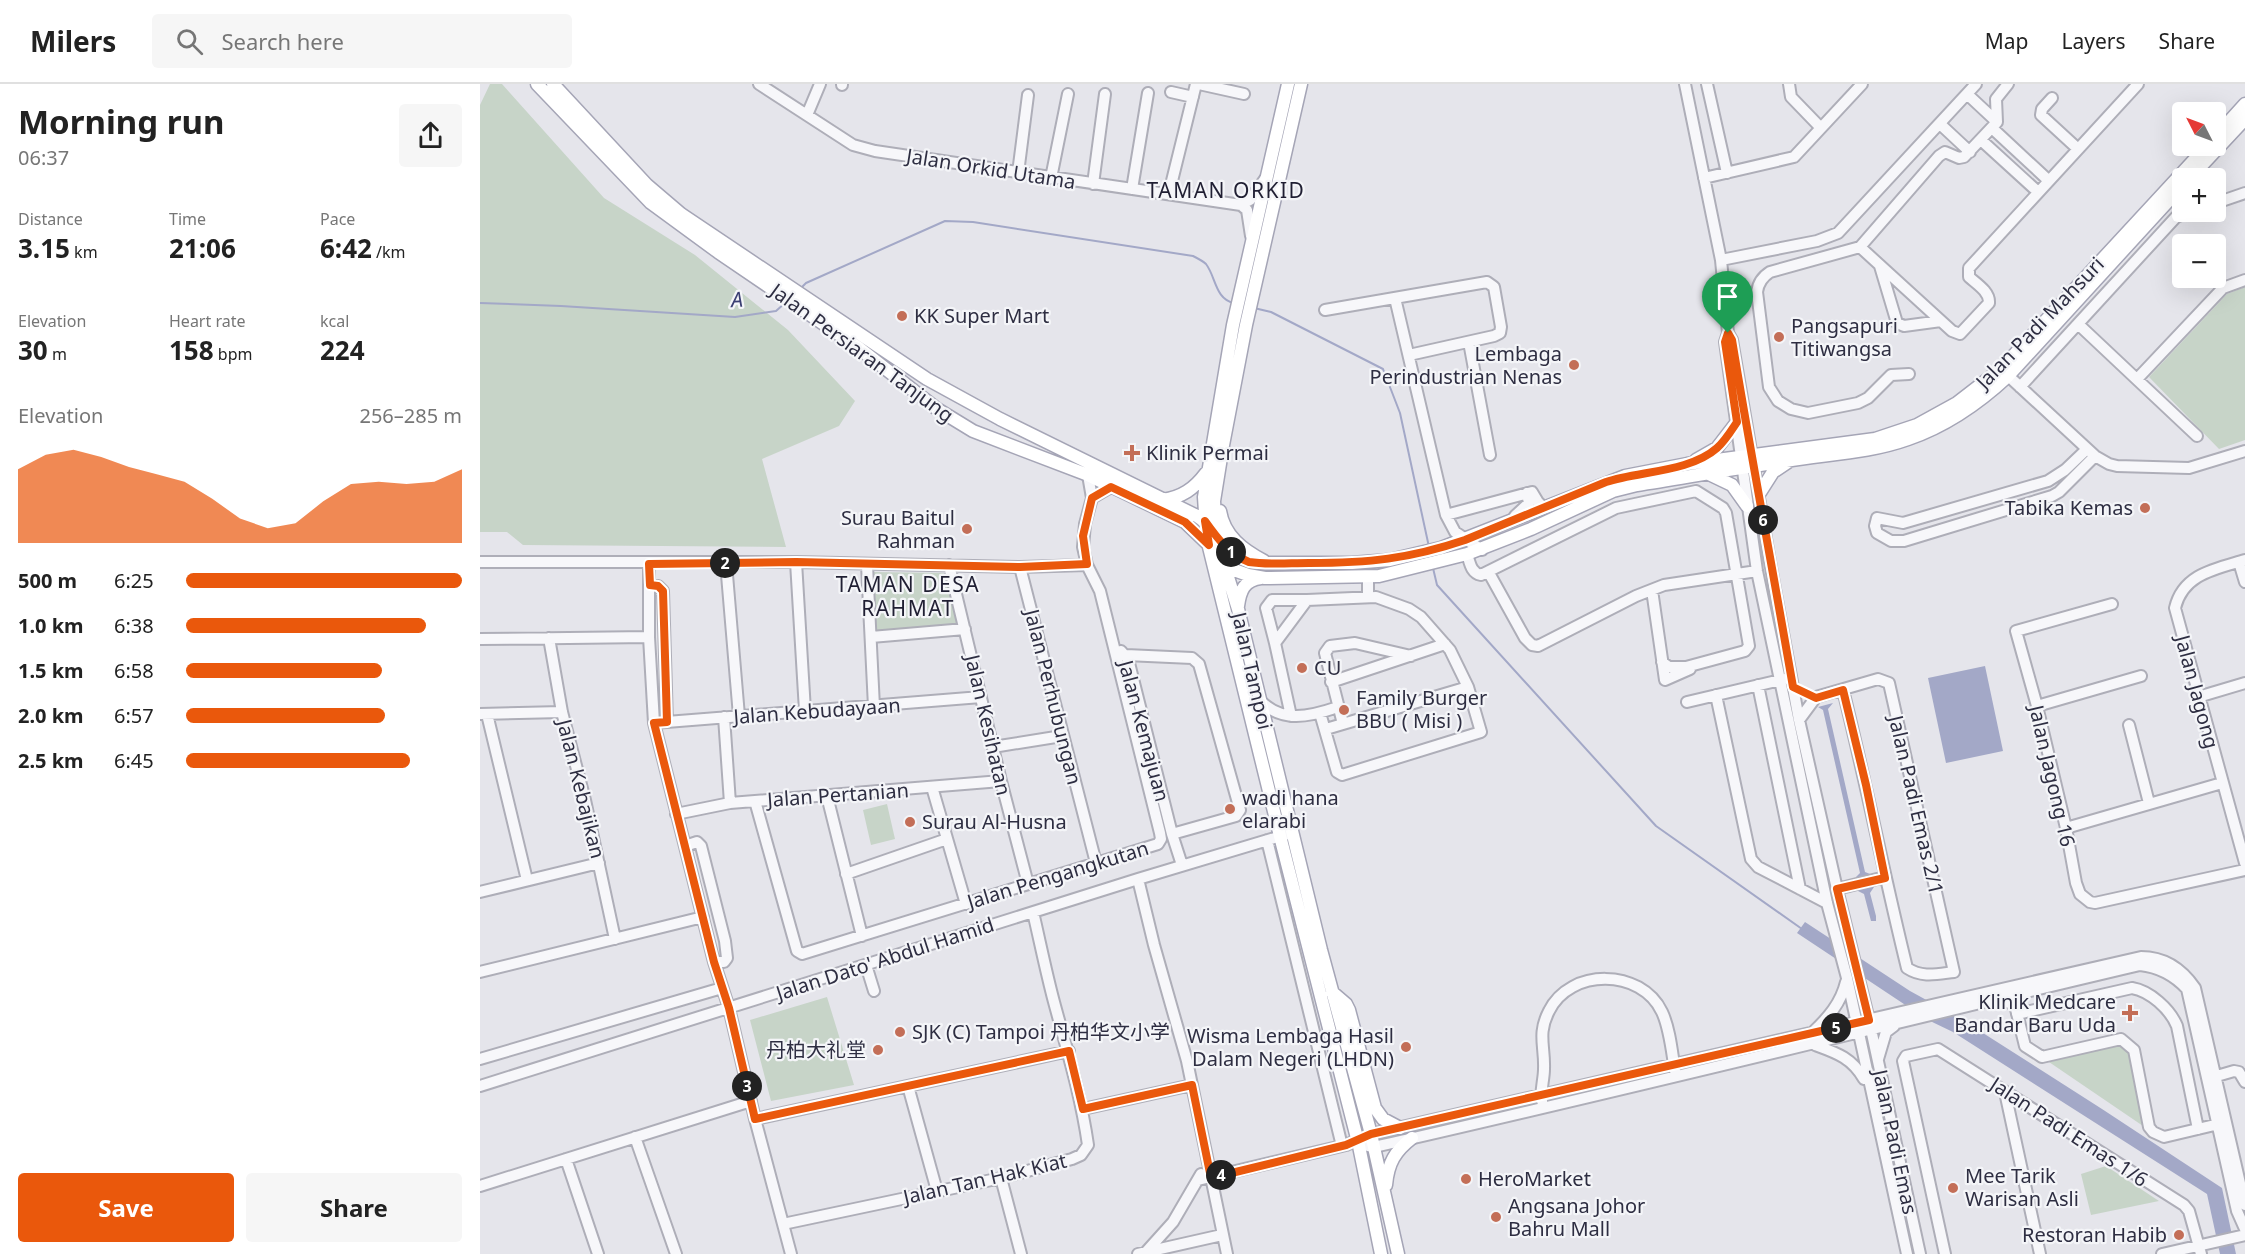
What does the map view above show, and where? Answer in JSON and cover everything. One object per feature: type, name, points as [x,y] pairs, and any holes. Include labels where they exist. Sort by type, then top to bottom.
[{"type":"main road","name":"Jalan Persiaran Tanjung","points":[[537,84],[651,203],[718,252],[859,348],[954,421],[1088,475],[1185,522],[1213,541],[1224,564]]},
{"type":"main road","name":"Jalan Persiaran Tanjung","points":[[553,84],[646,184],[681,213],[894,358],[965,400],[1205,521]]},
{"type":"main road","name":"Jalan Tampoi","points":[[1213,541],[1205,521],[1204,497],[1207,472],[1240,289],[1288,84]]},
{"type":"main road","name":"Jalan Tampoi","points":[[1301,84],[1246,325],[1223,445],[1214,501],[1215,576],[1351,1144],[1381,1254]]},
{"type":"main road","points":[[2226,125],[2245,104]]},
{"type":"main road","points":[[2199,168],[2245,118]]},
{"type":"main road","name":"Jalan Padi Mahsuri","points":[[1224,564],[1243,574],[1265,578],[1374,576],[1441,554],[1467,554],[1482,550],[1613,491],[1708,474],[1747,461],[1875,439],[1917,425],[1957,404],[2004,372],[2198,156]]},
{"type":"main road","name":"Jalan Padi Mahsuri","points":[[1441,554],[1465,540],[1624,476],[1687,464],[1791,460],[1841,454],[1908,439],[1945,423],[1970,408],[2172,196]]},
{"type":"main road","points":[[954,421],[975,428],[985,425],[984,419],[965,400]]},
{"type":"main road","points":[[1687,464],[1717,447],[1737,422]]},
{"type":"main road","points":[[1223,445],[1225,464],[1220,496],[1222,522],[1246,551],[1269,563]]},
{"type":"main road","points":[[1759,495],[1773,472],[1791,460]]},
{"type":"main road","points":[[1163,500],[1185,493],[1207,472]]},
{"type":"main road","points":[[1708,474],[1732,485],[1747,506]]},
{"type":"main road","points":[[1168,515],[1186,529],[1215,576]]},
{"type":"main road","name":"Jalan Padi Mahsuri","points":[[1213,541],[1240,559],[1249,562],[1414,561]]},
{"type":"main road","name":"Jalan Tampoi","points":[[1224,564],[1238,609],[1258,698],[1279,836],[1332,992],[1373,1141],[1398,1254]]},
{"type":"main road","points":[[1238,609],[1240,595],[1245,585],[1255,579],[1265,578]]},
{"type":"main road","points":[[1332,992],[1346,1004],[1349,1010],[1375,1108],[1383,1119],[1400,1128]]},
{"type":"main road","points":[[1384,1195],[1393,1157],[1399,1148],[1412,1138]]},
{"type":"street","name":"Jalan Orkid Utama","points":[[759,84],[853,145],[875,151],[1241,205]]},
{"type":"street","points":[[807,115],[820,84]]},
{"type":"street","points":[[1169,193],[1197,84],[1244,94]]},
{"type":"street","points":[[1685,84],[1721,260],[1728,333],[1725,342],[1737,422],[1759,495],[1788,681]]},
{"type":"street","points":[[1707,84],[1727,173]]},
{"type":"street","points":[[1789,84],[1791,98],[1821,128]]},
{"type":"street","points":[[1704,178],[1790,159],[1862,84]]},
{"type":"street","points":[[1721,260],[1833,236],[1845,226],[1976,84]]},
{"type":"street","points":[[1909,374],[1892,375],[1868,398],[1858,403],[1808,413],[1785,405],[1772,394],[1769,387],[1757,292],[1762,279],[1770,272],[1860,247],[1939,156],[1945,152],[1959,158],[1964,157],[1981,140],[1994,125],[1996,99],[2008,84]]},
{"type":"street","points":[[1860,247],[1941,321],[1956,334],[1960,334],[1989,303],[1987,293],[1969,277],[1970,268],[2138,84]]},
{"type":"street","points":[[1170,92],[1193,96]]},
{"type":"street","points":[[1132,189],[1148,93]]},
{"type":"street","points":[[1967,93],[1994,125],[2049,180]]},
{"type":"street","points":[[1051,178],[1068,94]]},
{"type":"street","points":[[1093,184],[1105,94]]},
{"type":"street","points":[[1018,173],[1028,95]]},
{"type":"street","points":[[2052,98],[2042,109],[2041,115],[2078,149]]},
{"type":"street","points":[[1940,124],[1970,152]]},
{"type":"street","points":[[1981,140],[2038,192]]},
{"type":"street","points":[[1252,242],[1247,210],[1241,205],[1250,200],[1269,173]]},
{"type":"street","points":[[2226,200],[2245,193]]},
{"type":"street","points":[[2020,387],[2172,221]]},
{"type":"street","points":[[1880,265],[1897,323],[1904,326],[1941,321]]},
{"type":"street","points":[[2138,378],[2223,288],[2245,280]]},
{"type":"street","points":[[1325,310],[1491,283],[1496,297],[1500,333],[1409,355]]},
{"type":"street","points":[[1395,298],[1446,515],[1455,532],[1482,550]]},
{"type":"street","points":[[2078,324],[2197,435]]},
{"type":"street","points":[[1728,333],[1732,340],[1747,461],[1747,506],[1757,571],[1788,681]]},
{"type":"street","points":[[1469,342],[1490,455]]},
{"type":"street","points":[[2004,372],[2091,452],[2117,466],[2189,468],[2245,451]]},
{"type":"street","points":[[2091,452],[2059,492],[2052,496],[1904,541],[1892,541],[1877,532],[1875,526],[1877,519],[1903,523],[2048,481],[2091,452]]},
{"type":"street","name":"Jalan Kemajuan","points":[[1088,475],[1092,498],[1083,536],[1087,564],[1100,591],[1113,645],[1126,655],[1182,865]]},
{"type":"street","points":[[2048,481],[2052,496]]},
{"type":"street","points":[[1092,498],[1111,487]]},
{"type":"street","points":[[1467,554],[1472,570],[1476,574],[1489,573],[1617,508],[1696,491],[1723,508],[1726,513],[1749,646],[1745,651],[1707,662],[1665,680],[1652,590]]},
{"type":"street","points":[[1446,515],[1529,492]]},
{"type":"street","points":[[1529,492],[1544,507]]},
{"type":"street","points":[[1508,522],[1529,503],[1529,492]]},
{"type":"street","points":[[2242,561],[2245,582]]},
{"type":"street","name":"Jalan Jagong","points":[[2242,561],[2194,578],[2186,585],[2175,608],[2245,863]]},
{"type":"street","points":[[480,562],[649,564],[796,562],[1020,567],[1087,564]]},
{"type":"street","points":[[796,562],[806,711]]},
{"type":"street","points":[[726,563],[739,716]]},
{"type":"street","points":[[649,564],[649,637],[654,723],[791,1254]]},
{"type":"street","points":[[867,565],[874,707]]},
{"type":"street","name":"Jalan Kesihatan","points":[[949,565],[1001,781],[1029,884]]},
{"type":"street","name":"Jalan Perhubungan","points":[[1020,567],[1096,863]]},
{"type":"street","points":[[1489,573],[1525,638],[1532,645],[1538,646],[1664,585],[1757,571]]},
{"type":"street","points":[[1372,597],[1374,576]]},
{"type":"street","points":[[650,585],[658,586],[663,591],[667,722]]},
{"type":"street","points":[[1291,716],[1266,608],[1268,604],[1272,600],[1372,597],[1409,609],[1421,617],[1445,644],[1468,687],[1481,732],[1341,775],[1337,772],[1320,713]]},
{"type":"street","points":[[1275,643],[1307,600]]},
{"type":"street","name":"Jalan Jagong 16","points":[[2112,604],[2016,631],[2037,706],[2078,889],[2090,902],[2104,902],[2245,870]]},
{"type":"street","points":[[871,637],[965,629]]},
{"type":"street","points":[[480,639],[649,637]]},
{"type":"street","name":"Jalan Kebajikan","points":[[549,638],[562,712],[615,939]]},
{"type":"street","points":[[1343,724],[1325,653],[1330,646],[1355,643],[1411,656]]},
{"type":"street","points":[[1331,682],[1445,644]]},
{"type":"street","name":"Jalan Pengangkutan","points":[[755,801],[797,951],[802,954],[1158,843],[1161,839],[1113,645]]},
{"type":"street","points":[[1126,655],[1196,660],[1240,810],[1236,816],[1172,834]]},
{"type":"street","points":[[1662,662],[1666,666],[1674,667],[1707,662]]},
{"type":"street","points":[[2037,706],[2141,676]]},
{"type":"street","name":"Jalan Padi Emas 2/1","points":[[1816,698],[1878,679],[1889,683],[1954,972],[1924,975],[1914,973],[1907,968],[1885,878]]},
{"type":"street","points":[[1687,702],[1758,685],[1788,681],[1816,698],[1800,720]]},
{"type":"street","name":"Jalan Padi Emas","points":[[1788,681],[1800,720],[1920,1254]]},
{"type":"street","name":"Jalan Padi Emas","points":[[1788,681],[1827,903],[1846,974],[1907,1254]]},
{"type":"street","points":[[2198,697],[2245,683]]},
{"type":"street","points":[[1758,685],[1800,889]]},
{"type":"street","points":[[1326,729],[1468,687]]},
{"type":"street","points":[[1837,889],[1885,878],[1843,690]]},
{"type":"street","points":[[1716,695],[1751,859],[1758,867],[1827,903]]},
{"type":"street","name":"Jalan Kebudayaan","points":[[654,723],[981,697]]},
{"type":"street","points":[[1258,698],[1276,714],[1291,716],[1320,713],[1338,707]]},
{"type":"street","points":[[527,880],[483,714],[562,712]]},
{"type":"street","points":[[724,717],[730,803]]},
{"type":"street","points":[[2130,726],[2149,803]]},
{"type":"street","points":[[993,747],[1062,736]]},
{"type":"street","name":"Jalan Pertanian","points":[[676,814],[730,803],[1001,781]]},
{"type":"street","points":[[2066,828],[2222,783]]},
{"type":"street","points":[[932,787],[966,904]]},
{"type":"street","points":[[827,796],[862,936]]},
{"type":"street","name":"Jalan Dato' Abdul Hamid","points":[[480,1086],[1279,836]]},
{"type":"street","points":[[846,874],[947,839]]},
{"type":"street","points":[[685,846],[697,843],[701,846],[723,931],[727,958],[724,962],[714,962]]},
{"type":"street","points":[[480,892],[598,863]]},
{"type":"street","points":[[1138,879],[1192,1085],[1227,1254]]},
{"type":"street","name":"Jalan Tan Hak Kiat","points":[[783,1224],[1002,1178],[1081,1155],[1088,1145],[1083,1109],[1033,912]]},
{"type":"street","points":[[480,972],[703,917]]},
{"type":"street","points":[[1198,1180],[1351,1144],[1412,1138],[1544,1109],[2141,957],[2152,957],[2174,966],[2187,976],[2195,988],[2211,1078]]},
{"type":"street","points":[[866,965],[874,991]]},
{"type":"street","points":[[1950,1005],[1996,999],[2140,965],[2160,969],[2180,981],[2187,989],[2245,1205]]},
{"type":"street","points":[[1813,1039],[1843,994],[1846,974]]},
{"type":"street","points":[[1544,1109],[1542,1032],[1548,1012],[1561,993],[1575,984],[1589,980],[1604,978],[1623,982],[1650,996],[1662,1012],[1676,1077]]},
{"type":"street","points":[[480,1059],[722,988]]},
{"type":"street","points":[[2016,1010],[2132,988],[2138,989],[2165,1007],[2177,1026],[2198,1129]]},
{"type":"street","points":[[2031,991],[2017,999],[2016,1010],[2025,1046],[2042,1057],[2121,1039],[2134,1050],[2149,1127],[2153,1132],[2164,1137],[2222,1123]]},
{"type":"street","points":[[1996,999],[2006,1000],[2016,1010]]},
{"type":"street","points":[[1878,1062],[1886,1032],[1909,1016]]},
{"type":"street","points":[[1870,1025],[1899,1023]]},
{"type":"street","points":[[1373,1141],[1400,1128],[1674,1065],[1813,1039],[1851,1060],[1870,1090]]},
{"type":"street","name":"Jalan Padi Emas 1/6","points":[[1945,1254],[1903,1061],[1906,1056],[1938,1049],[2184,1205],[2189,1211],[2203,1248]]},
{"type":"street","points":[[755,1119],[1069,1051]]},
{"type":"street","points":[[2211,1078],[2234,1071],[2239,1072],[2245,1082]]},
{"type":"street","points":[[1083,1109],[1192,1085]]},
{"type":"street","points":[[908,1086],[937,1191]]},
{"type":"street","points":[[2005,1092],[2040,1254]]},
{"type":"street","points":[[480,1186],[751,1101]]},
{"type":"street","points":[[2162,1254],[2203,1248],[2243,1233],[2222,1123]]},
{"type":"street","points":[[635,1137],[676,1254]]},
{"type":"street","points":[[1142,1253],[1173,1222],[1204,1169],[1207,1156]]},
{"type":"street","points":[[566,1159],[594,1253]]},
{"type":"street","points":[[1002,1178],[1021,1254]]},
{"type":"street","points":[[1142,1253],[1222,1235]]},
{"type":"shaded area","points":[[490,84],[502,84],[604,198],[695,255],[788,330],[855,401],[839,426],[762,459],[786,547],[523,545],[507,532],[480,532],[480,105]]},
{"type":"shaded area","points":[[2245,287],[2245,440],[2219,449],[2149,377],[2227,294]]},
{"type":"shaded area","points":[[872,572],[945,573],[957,625],[874,631]]},
{"type":"shaded area","points":[[887,804],[895,839],[871,845],[863,810]]},
{"type":"shaded area","points":[[827,997],[854,1085],[771,1101],[750,1020]]},
{"type":"shaded area","points":[[2120,1045],[2128,1050],[2146,1128],[2049,1062]]},
{"type":"shaded area","points":[[2106,1166],[2159,1201],[2091,1215],[2081,1174]]},
{"type":"water","points":[[1985,666],[2003,751],[1946,763],[1928,678]]},
{"type":"water","points":[[1833,703],[1828,709],[1865,872],[1870,874],[1874,887],[1870,893],[1876,921],[1871,921],[1864,894],[1858,891],[1856,877],[1860,873],[1823,710],[1818,707]]},
{"type":"water","points":[[1805,922],[1910,991],[1961,1019],[2222,1188],[2236,1254],[2220,1254],[2207,1194],[1953,1032],[1928,1020],[1797,933]]},
{"type":"waterway","points":[[800,289],[806,283],[945,221],[973,222],[1193,256],[1206,264],[1219,292],[1228,301],[1234,303]]},
{"type":"waterway","name":"A","points":[[480,303],[735,317],[776,311],[785,303]]},
{"type":"waterway","points":[[1254,308],[1271,312],[1383,369],[1400,413],[1429,547]]},
{"type":"waterway","points":[[1433,568],[1437,585],[1656,826],[1802,929]]},
{"type":"place","name":"KK Super Mart","points":[[902,316]]},
{"type":"place","name":"Pangsapuri Titiwangsa","points":[[1779,337]]},
{"type":"place","name":"Lembaga Perindustrian Nenas","points":[[1574,365]]},
{"type":"place","name":"Klinik Permai","points":[[1132,453]]},
{"type":"place","name":"Tabika Kemas","points":[[2145,508]]},
{"type":"place","name":"Surau Baitul Rahman","points":[[967,529]]},
{"type":"place","name":"CU","points":[[1302,668]]},
{"type":"place","name":"Family Burger BBU ( Misi )","points":[[1344,710]]},
{"type":"place","name":"wadi hana elarabi","points":[[1230,809]]},
{"type":"place","name":"Surau Al-Husna","points":[[910,822]]},
{"type":"place","name":"Klinik Medcare Bandar Baru Uda","points":[[2130,1013]]},
{"type":"place","name":"SJK (C) Tampoi 丹柏华文小学","points":[[900,1032]]},
{"type":"place","name":"Wisma Lembaga Hasil Dalam Negeri (LHDN)","points":[[1406,1047]]},
{"type":"place","name":"丹柏大礼堂","points":[[878,1050]]},
{"type":"place","name":"HeroMarket","points":[[1466,1179]]},
{"type":"place","name":"Mee Tarik Warisan Asli","points":[[1953,1188]]},
{"type":"place","name":"Angsana Johor Bahru Mall","points":[[1496,1217]]},
{"type":"place","name":"Restoran Habib","points":[[2179,1235]]},
{"type":"district","name":"TAMAN ORKID","points":[[1226,191]]},
{"type":"district","name":"TAMAN DESA RAHMAT","points":[[908,597]]},
{"type":"route","points":[[1728,333],[1732,340],[1745,409],[1793,687],[1816,698],[1843,690],[1866,785],[1885,878],[1837,889],[1869,1020],[1371,1134],[1346,1145],[1211,1178],[1192,1085],[1083,1109],[1069,1051],[755,1119],[729,1008],[714,962],[654,723],[667,722],[663,591],[658,586],[650,585],[649,564],[796,562],[1020,567],[1087,564],[1083,536],[1092,498],[1111,487],[1185,522],[1209,545],[1205,521],[1226,548],[1240,559],[1249,562],[1352,563],[1390,560],[1465,540],[1606,482],[1624,476],[1687,464],[1711,452],[1722,443],[1737,422],[1725,342],[1728,333]]}]
